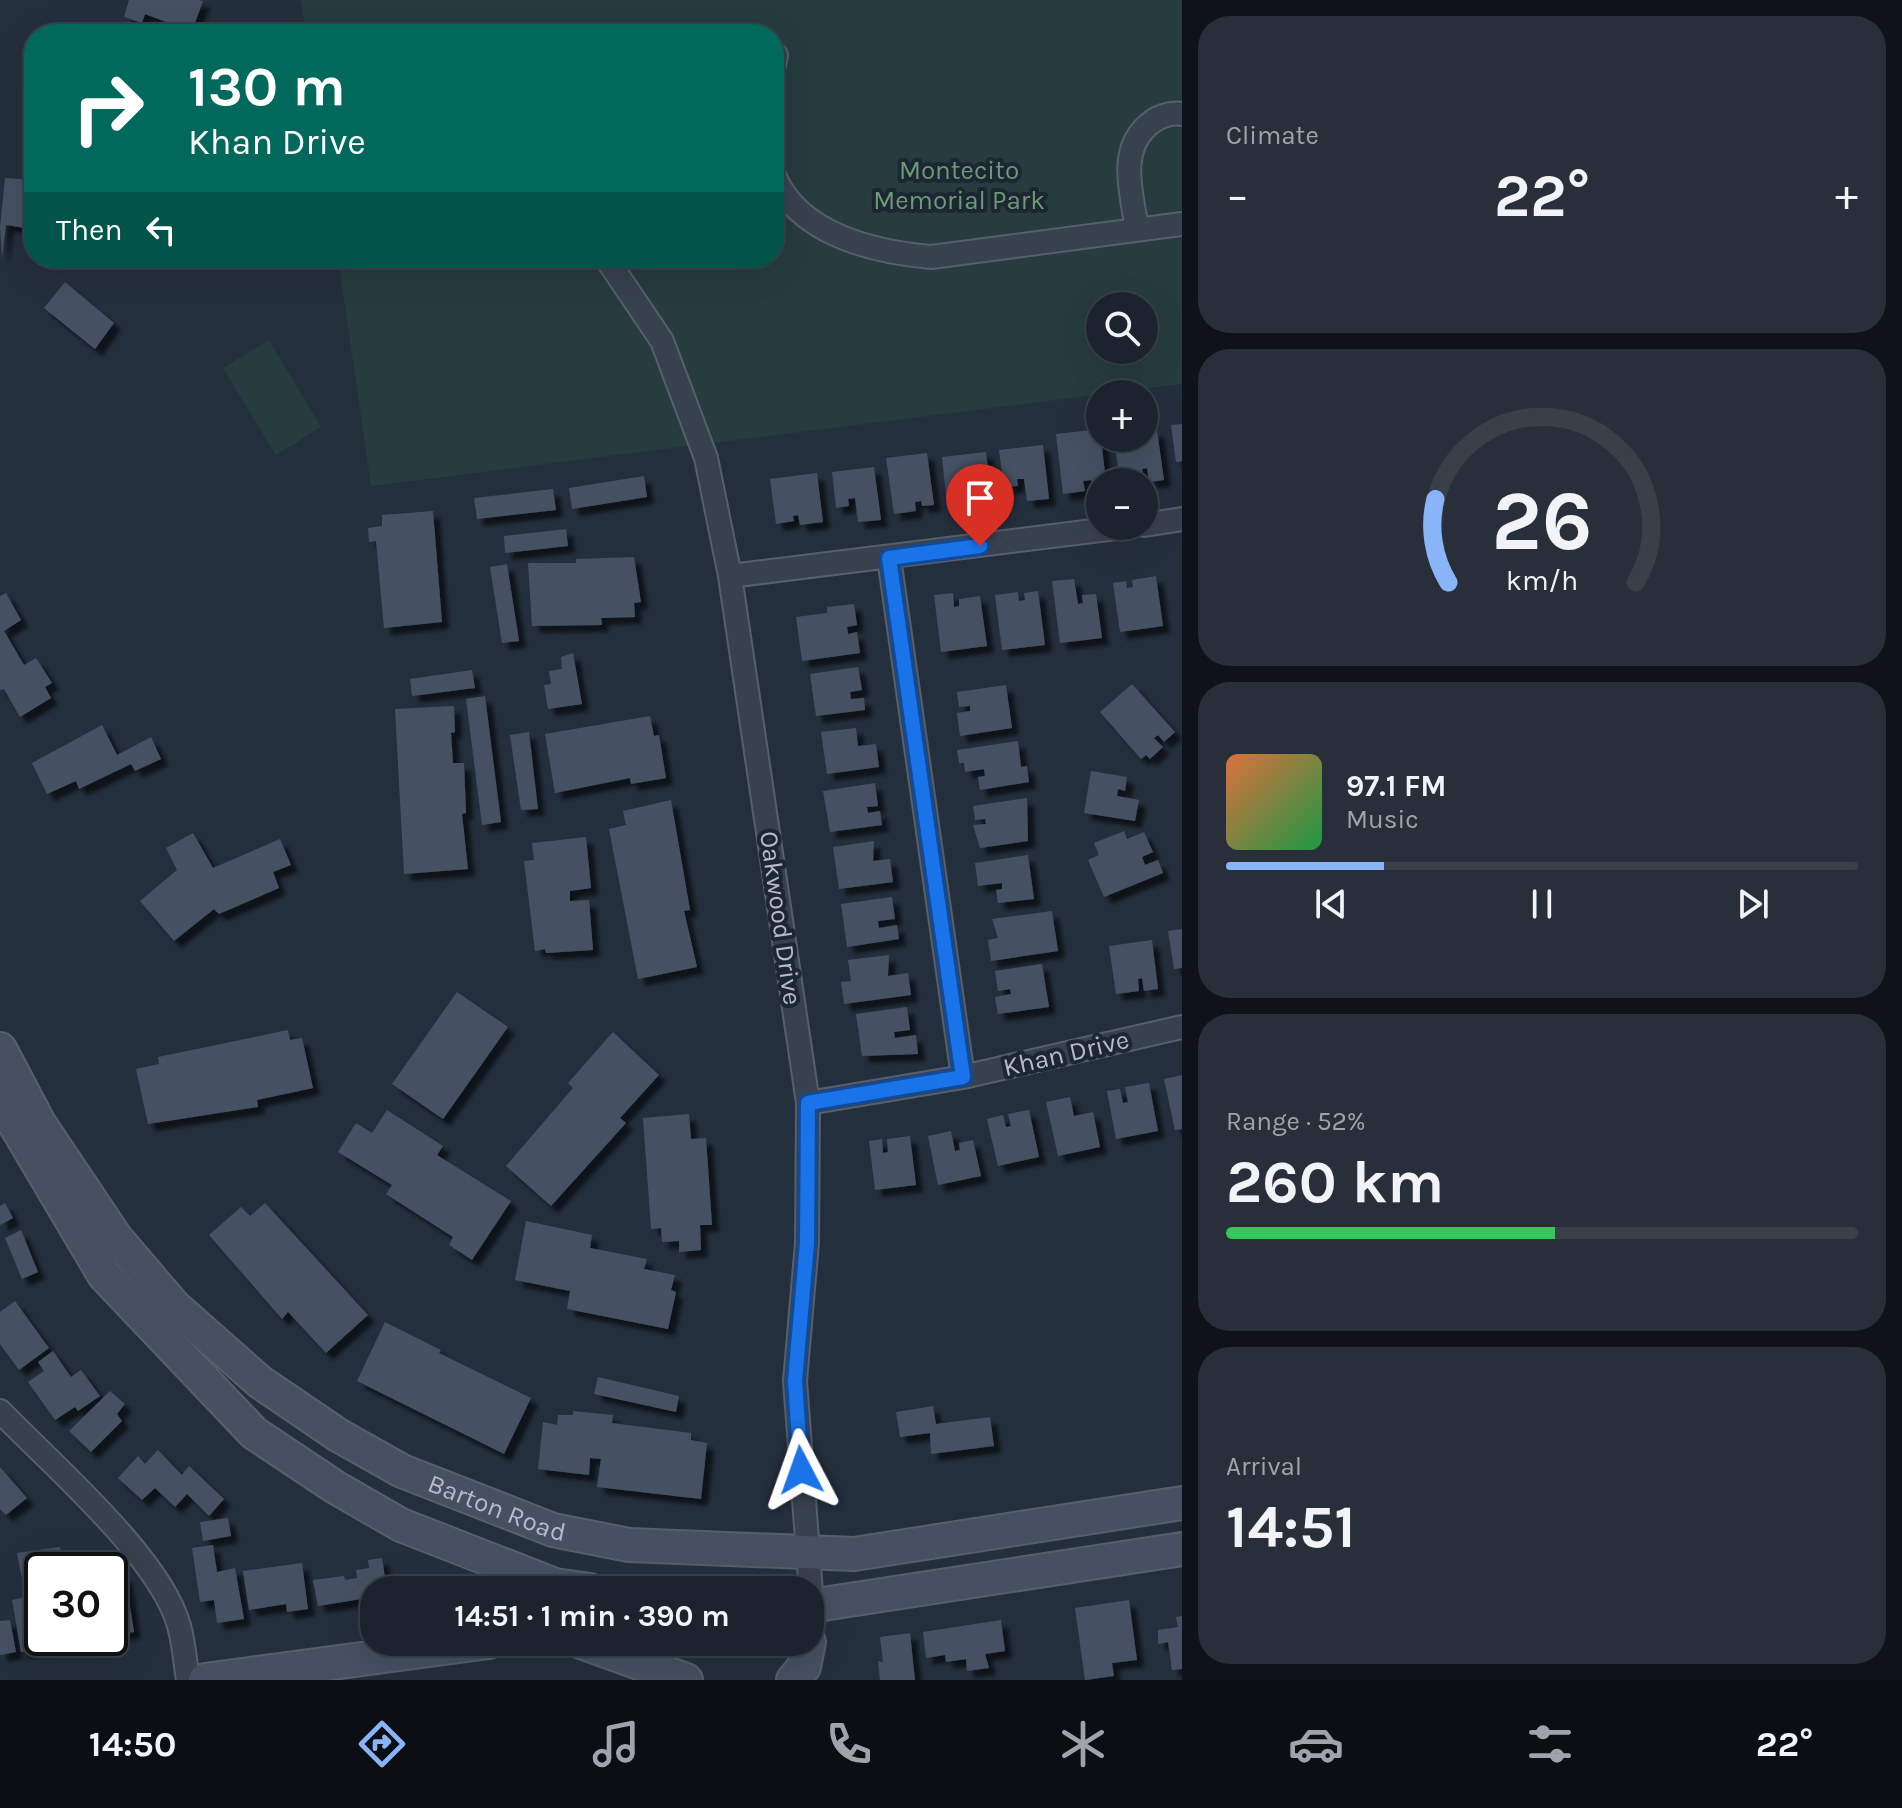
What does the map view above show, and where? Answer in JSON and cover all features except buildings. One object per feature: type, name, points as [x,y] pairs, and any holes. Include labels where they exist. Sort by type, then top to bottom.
[{"type":"main road","name":"Barton Road","points":[[0,1049],[39,1123],[116,1238],[174,1306],[260,1382],[338,1435],[402,1471],[553,1530],[629,1545],[854,1554],[1182,1503]]},
{"type":"main road","name":"Barton Road","points":[[0,1099],[104,1275],[254,1433],[335,1487],[401,1525],[532,1576]]},
{"type":"main road","points":[[824,1604],[1182,1549]]},
{"type":"main road","points":[[205,1680],[384,1656]]},
{"type":"main road","points":[[620,1656],[686,1680]]},
{"type":"main road","points":[[793,1680],[804,1667],[806,1656]]},
{"type":"street","points":[[1137,229],[1128,161],[1137,135],[1154,119],[1182,114]]},
{"type":"street","points":[[784,192],[790,203],[846,240],[902,254],[931,257],[1182,224]]},
{"type":"street","name":"Oakwood Drive","points":[[613,268],[662,341],[706,458],[730,576],[808,1103],[807,1243],[795,1381],[810,1576]]},
{"type":"street","points":[[1158,523],[1182,519]]},
{"type":"street","points":[[730,576],[1086,532]]},
{"type":"street","points":[[889,558],[963,1077]]},
{"type":"street","name":"Khan Drive","points":[[808,1103],[963,1077],[1182,1027]]},
{"type":"street","points":[[0,1411],[142,1557],[164,1591],[179,1625],[188,1680]]},
{"type":"green space","name":"Montecito Memorial Park","points":[[301,0],[1182,0],[1182,384],[1158,387],[1158,380],[1086,380],[1086,396],[371,486],[339,268],[784,268],[784,24],[305,24]]},
{"type":"green space","points":[[269,340],[321,427],[276,455],[223,368]]},
{"type":"route","points":[[801,1470],[795,1381],[807,1243],[808,1103],[963,1077],[889,558],[980,546]]}]
